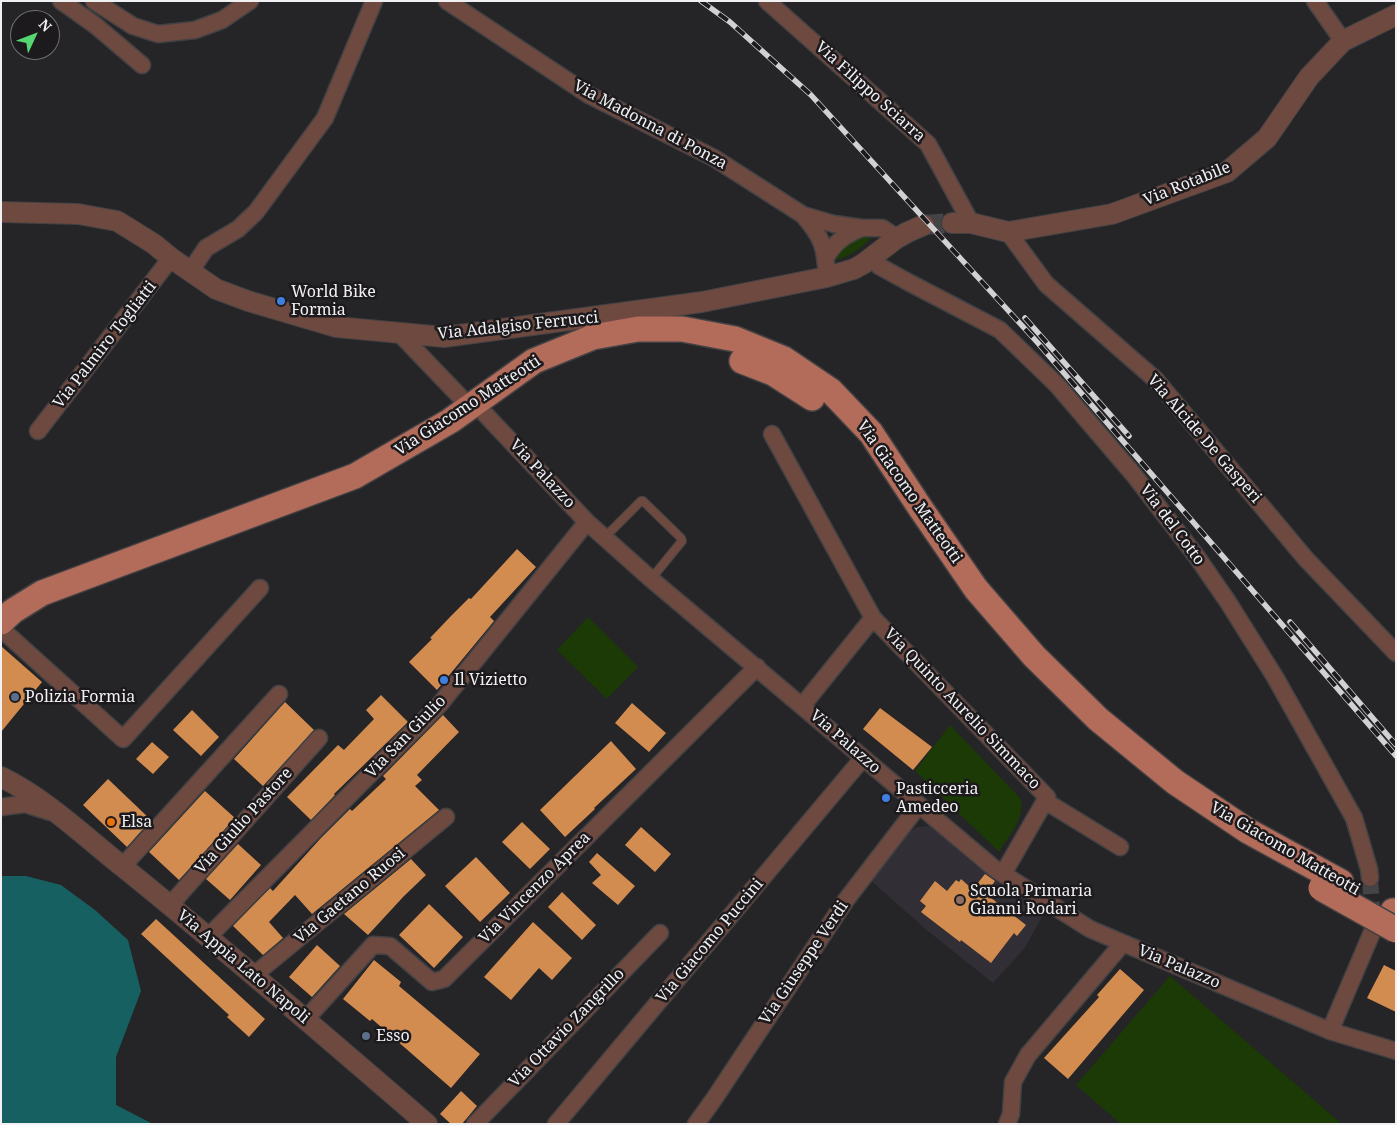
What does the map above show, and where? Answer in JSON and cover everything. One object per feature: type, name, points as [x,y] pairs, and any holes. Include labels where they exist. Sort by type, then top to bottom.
[{"type":"main road","name":"Via Giacomo Matteotti","points":[[477,410],[534,361],[593,337],[638,329],[682,329],[734,339],[784,359],[830,390],[870,433],[976,589],[1034,656],[1098,719],[1175,782],[1389,921]]},
{"type":"main road","name":"Via Giacomo Matteotti","points":[[3,632],[13,611],[42,593],[355,476],[442,425],[477,410],[539,376],[595,354],[642,345],[683,345],[728,355],[773,373],[816,400],[854,437],[967,598],[1024,665],[1091,732],[1164,793],[1240,843],[1331,885]]},
{"type":"street","points":[[61,1],[95,24],[142,65]]},
{"type":"street","points":[[94,1],[133,26],[158,34],[195,30],[222,20],[250,1]]},
{"type":"street","points":[[190,272],[206,248],[238,229],[256,212],[325,118],[374,1]]},
{"type":"street","name":"Via Madonna di Ponza","points":[[447,1],[589,95],[714,158],[803,215],[816,230],[823,244],[827,277]]},
{"type":"street","name":"Via Filippo Sciarra","points":[[766,1],[928,144],[961,223]]},
{"type":"street","points":[[1315,1],[1343,42]]},
{"type":"street","name":"Via Rotabile","points":[[1008,232],[1112,214],[1228,172],[1267,138],[1309,77],[1343,42],[1396,15]]},
{"type":"street","name":"Via Adalgiso Ferrucci","points":[[1,212],[78,214],[117,221],[154,244],[216,290],[336,327],[444,337],[702,302],[827,277],[854,269],[872,258],[897,238],[924,225]]},
{"type":"street","name":"Via Madonna di Ponza","points":[[803,215],[834,224],[862,228],[882,228],[897,238]]},
{"type":"street","points":[[961,223],[1008,232]]},
{"type":"street","points":[[826,257],[837,242],[862,228]]},
{"type":"street","name":"Via Alcide De Gasperi","points":[[1008,232],[1046,284],[1156,380],[1306,559],[1396,653]]},
{"type":"street","name":"Via Palmiro Togliatti","points":[[38,431],[171,258]]},
{"type":"street","name":"Via del Cotto","points":[[872,258],[879,266],[1000,330],[1057,385],[1134,475],[1223,595],[1275,677],[1354,818],[1370,878]]},
{"type":"street","name":"Via Palazzo","points":[[399,333],[587,522],[651,579],[995,869],[1090,929],[1330,1031],[1396,1050]]},
{"type":"street","name":"Via Quinto Aurelio Simmaco","points":[[772,434],[873,618],[1047,796],[1003,874]]},
{"type":"street","name":"Via San Giulio","points":[[208,937],[440,704],[587,522]]},
{"type":"street","points":[[3,632],[123,739],[260,588]]},
{"type":"street","name":"Via Quinto Aurelio Simmaco","points":[[802,706],[873,618]]},
{"type":"street","name":"Via Vincenzo Aprea","points":[[306,1020],[373,945],[390,946],[432,982],[444,978],[756,667]]},
{"type":"street","points":[[122,867],[279,694]]},
{"type":"street","name":"Via Giulio Pastore","points":[[170,905],[318,738]]},
{"type":"street","name":"Via Giacomo Puccini","points":[[556,1124],[863,758]]},
{"type":"street","name":"Via Appia Lato Napoli","points":[[1,777],[13,783],[56,813],[170,905],[427,1124]]},
{"type":"street","name":"Via Quinto Aurelio Simmaco","points":[[1044,801],[1120,848]]},
{"type":"street","name":"Via Appia Lato Napoli","points":[[1,807],[25,804],[56,813]]},
{"type":"street","name":"Via Giuseppe Verdi","points":[[696,1124],[846,900],[919,805]]},
{"type":"street","name":"Via Gaetano Ruosi","points":[[254,975],[446,817]]},
{"type":"street","points":[[1330,1031],[1389,921]]},
{"type":"street","name":"Via Ottavio Zangrillo","points":[[475,1124],[660,933]]},
{"type":"street","points":[[1013,1121],[1013,1082],[1028,1054],[1123,943]]},
{"type":"lane","points":[[605,537],[643,501],[682,538],[682,541],[651,579]]},
{"type":"shaded area","name":"Scuola Primaria Gianni Rodari","points":[[931,826],[995,881],[1045,912],[1024,949],[993,983],[929,932],[870,880],[901,839],[910,831],[918,827]]},
{"type":"green space","points":[[864,236],[871,238],[851,254],[835,259],[836,253],[854,238]]},
{"type":"green space","points":[[588,617],[638,667],[607,699],[557,650]]},
{"type":"green space","points":[[950,725],[1020,798],[1021,812],[1019,819],[999,852],[915,771]]},
{"type":"green space","points":[[1170,976],[1342,1124],[1121,1124],[1076,1085]]},
{"type":"water","points":[[1,876],[26,876],[61,885],[95,910],[128,940],[141,991],[116,1057],[116,1105],[153,1124],[1,1124]]},
{"type":"building","points":[[517,549],[536,567],[490,617],[494,621],[437,690],[409,662]]},
{"type":"building","name":"Polizia Formia","points":[[1,646],[42,682],[1,732]]},
{"type":"building","points":[[381,695],[408,722],[334,794],[311,820],[287,797],[338,745],[344,750],[374,719],[366,710]]},
{"type":"building","points":[[285,702],[314,730],[263,786],[234,759]]},
{"type":"building","points":[[632,703],[666,733],[649,752],[615,723]]},
{"type":"building","points":[[880,708],[932,747],[913,770],[863,729]]},
{"type":"building","points":[[192,710],[219,737],[201,756],[173,730]]},
{"type":"building","points":[[443,715],[459,732],[417,775],[422,780],[415,786],[439,810],[312,914],[295,895],[269,922],[283,938],[263,955],[233,926],[270,888],[273,891],[350,809],[352,811],[386,779],[383,776]]},
{"type":"building","points":[[611,741],[636,769],[565,837],[540,810]]},
{"type":"building","points":[[152,742],[169,757],[153,774],[136,759]]},
{"type":"building","points":[[108,779],[151,820],[127,847],[83,805]]},
{"type":"building","points":[[205,791],[235,818],[179,880],[149,852]]},
{"type":"building","points":[[522,822],[550,849],[530,869],[502,842]]},
{"type":"building","points":[[641,827],[671,854],[655,872],[625,845]]},
{"type":"building","points":[[238,844],[261,865],[230,900],[206,879]]},
{"type":"building","points":[[597,853],[635,886],[618,905],[592,883],[601,875],[589,862]]},
{"type":"building","points":[[476,857],[510,893],[480,922],[445,886]]},
{"type":"building","points":[[411,859],[426,875],[368,935],[344,914]]},
{"type":"building","points":[[985,874],[995,881],[986,894],[1026,925],[1017,936],[1014,933],[991,963],[921,912],[926,906],[920,901],[935,881],[947,891],[956,880],[959,882],[961,879],[970,887],[974,882],[977,884]]},
{"type":"building","points":[[562,892],[596,925],[582,940],[548,907]]},
{"type":"building","points":[[429,904],[463,937],[434,968],[399,935]]},
{"type":"building","points":[[156,919],[265,1019],[249,1037],[227,1017],[229,1015],[141,934]]},
{"type":"building","points":[[533,922],[572,958],[552,980],[539,968],[511,1000],[484,977]]},
{"type":"building","points":[[317,945],[340,966],[312,997],[289,977]]},
{"type":"building","points":[[374,960],[401,982],[399,986],[480,1054],[451,1088],[372,1019],[370,1021],[343,999]]},
{"type":"building","points":[[1384,965],[1396,971],[1396,1012],[1367,998]]},
{"type":"building","points":[[1120,969],[1144,990],[1068,1079],[1044,1058],[1099,997],[1097,995]]},
{"type":"building","points":[[461,1091],[477,1106],[462,1124],[451,1124],[440,1114]]},
{"type":"tunnel","points":[[924,225],[952,223]]},
{"type":"tunnel","points":[[1370,878],[1373,923]]},
{"type":"railway","points":[[701,1],[730,22],[811,95],[1037,342],[1396,756]]},
{"type":"railway","points":[[1025,318],[1129,436]]},
{"type":"railway","points":[[1290,622],[1396,745]]},
{"type":"place","name":"World Bike Formia","points":[[281,301]]},
{"type":"place","name":"Il Vizietto","points":[[444,680]]},
{"type":"place","name":"Polizia Formia","points":[[15,697]]},
{"type":"place","name":"Pasticceria Amedeo","points":[[886,798]]},
{"type":"place","name":"Elsa","points":[[111,822]]},
{"type":"place","name":"Scuola Primaria Gianni Rodari","points":[[960,900]]},
{"type":"place","name":"Esso","points":[[366,1036]]}]
